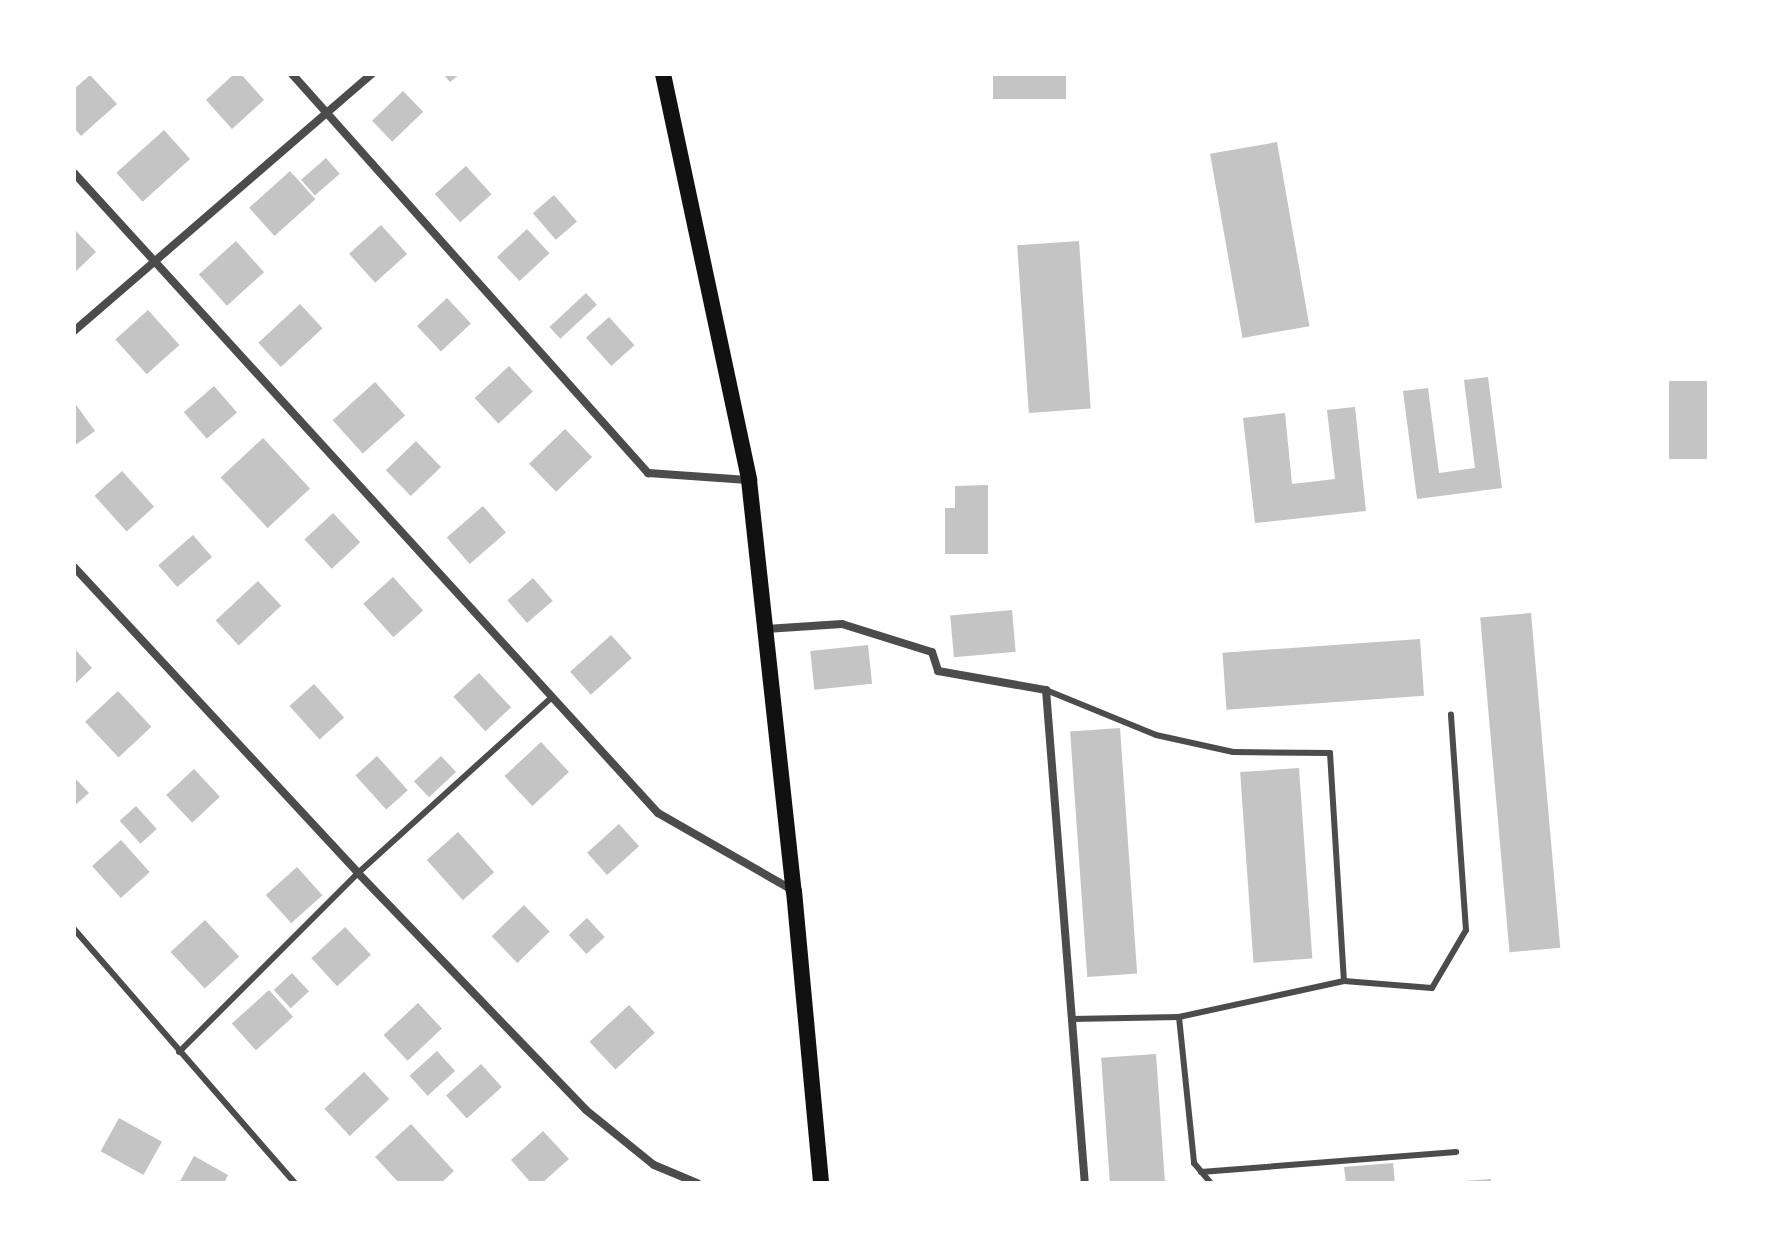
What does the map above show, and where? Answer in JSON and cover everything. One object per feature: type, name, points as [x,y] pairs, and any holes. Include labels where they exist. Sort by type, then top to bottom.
[{"type":"main road","points":[[663,74],[749,480],[794,891],[821,1183]]},
{"type":"street","points":[[292,74],[648,473],[749,480]]},
{"type":"street","points":[[74,331],[372,74]]},
{"type":"street","points":[[74,173],[658,813],[794,891]]},
{"type":"street","points":[[74,567],[358,873],[586,1110],[654,1165],[697,1183]]},
{"type":"street","points":[[765,629],[842,624],[932,652],[938,671],[1046,690],[1085,1183]]},
{"type":"lane","points":[[1046,690],[1156,735],[1217,749],[1233,752],[1330,753],[1344,981]]},
{"type":"lane","points":[[179,1052],[358,873],[552,697]]},
{"type":"lane","points":[[1072,1019],[1179,1017],[1344,981],[1432,988],[1466,930],[1451,715]]},
{"type":"lane","points":[[74,929],[295,1183]]},
{"type":"lane","points":[[1179,1017],[1194,1163],[1211,1183]]},
{"type":"lane","points":[[1201,1172],[1456,1152]]},
{"type":"building","points":[[234,74],[241,74],[264,100],[232,129],[206,100]]},
{"type":"building","points":[[443,74],[460,74],[450,82]]},
{"type":"building","points":[[993,74],[1066,74],[1066,99],[993,99]]},
{"type":"building","points":[[90,75],[117,104],[81,136],[74,128],[74,89]]},
{"type":"building","points":[[403,91],[423,112],[392,142],[372,121]]},
{"type":"building","points":[[164,130],[190,159],[143,202],[116,173]]},
{"type":"building","points":[[1277,142],[1309,326],[1243,338],[1210,154]]},
{"type":"building","points":[[326,158],[340,174],[315,195],[301,180]]},
{"type":"building","points":[[466,166],[491,194],[460,222],[435,194]]},
{"type":"building","points":[[290,171],[315,199],[275,236],[249,208]]},
{"type":"building","points":[[554,195],[577,221],[556,240],[533,213]]},
{"type":"building","points":[[381,225],[407,254],[375,283],[349,254]]},
{"type":"building","points":[[74,229],[96,252],[74,273]]},
{"type":"building","points":[[527,229],[550,253],[520,281],[497,257]]},
{"type":"building","points":[[236,241],[264,272],[227,306],[199,274]]},
{"type":"building","points":[[1079,241],[1091,409],[1029,413],[1017,245]]},
{"type":"building","points":[[586,293],[597,305],[560,339],[549,327]]},
{"type":"building","points":[[447,298],[471,324],[441,352],[417,326]]},
{"type":"building","points":[[300,304],[323,328],[281,367],[258,343]]},
{"type":"building","points":[[148,310],[179,345],[147,374],[115,339]]},
{"type":"building","points":[[609,317],[634,345],[611,366],[586,338]]},
{"type":"building","points":[[509,366],[533,392],[498,424],[475,398]]},
{"type":"building","points":[[1488,377],[1502,488],[1417,499],[1403,391],[1428,388],[1439,473],[1475,468],[1464,380]]},
{"type":"building","points":[[1669,381],[1709,381],[1709,459],[1669,459]]},
{"type":"building","points":[[375,382],[405,415],[363,454],[333,420]]},
{"type":"building","points":[[214,386],[237,412],[207,439],[184,412]]},
{"type":"building","points":[[74,402],[95,431],[74,446]]},
{"type":"building","points":[[1355,407],[1366,511],[1255,523],[1243,418],[1285,413],[1292,484],[1335,479],[1327,410]]},
{"type":"building","points":[[565,429],[592,457],[556,492],[529,464]]},
{"type":"building","points":[[263,438],[310,488],[268,528],[221,478]]},
{"type":"building","points":[[416,441],[441,467],[411,496],[386,470]]},
{"type":"building","points":[[122,471],[154,507],[127,531],[95,496]]},
{"type":"building","points":[[988,485],[988,554],[945,554],[945,508],[955,508],[955,486]]},
{"type":"building","points":[[483,506],[506,532],[470,564],[447,537]]},
{"type":"building","points":[[333,513],[360,542],[332,569],[304,540]]},
{"type":"building","points":[[193,535],[212,557],[177,587],[158,565]]},
{"type":"building","points":[[393,577],[423,610],[393,637],[363,604]]},
{"type":"building","points":[[533,578],[553,601],[527,623],[507,600]]},
{"type":"building","points":[[258,581],[281,606],[239,645],[216,621]]},
{"type":"building","points":[[1012,610],[1016,652],[954,657],[950,615]]},
{"type":"building","points":[[1531,613],[1560,948],[1509,952],[1480,617]]},
{"type":"building","points":[[611,635],[632,658],[591,695],[570,672]]},
{"type":"building","points":[[1420,639],[1424,696],[1226,710],[1222,653]]},
{"type":"building","points":[[868,645],[872,684],[814,690],[810,651]]},
{"type":"building","points":[[74,648],[92,668],[74,685]]},
{"type":"building","points":[[479,673],[511,707],[485,731],[453,697]]},
{"type":"building","points":[[314,684],[344,717],[320,740],[289,706]]},
{"type":"building","points":[[118,691],[151,727],[119,758],[85,722]]},
{"type":"building","points":[[1120,728],[1137,973],[1087,977],[1070,731]]},
{"type":"building","points":[[541,742],[569,772],[532,806],[504,776]]},
{"type":"building","points":[[377,756],[408,790],[386,810],[355,775]]},
{"type":"building","points":[[441,756],[456,772],[429,797],[414,781]]},
{"type":"building","points":[[1299,768],[1312,959],[1253,963],[1240,772]]},
{"type":"building","points":[[194,769],[220,797],[192,823],[166,795]]},
{"type":"building","points":[[74,777],[89,793],[74,806]]},
{"type":"building","points":[[136,806],[157,829],[140,844],[120,821]]},
{"type":"building","points":[[619,824],[639,846],[607,875],[587,853]]},
{"type":"building","points":[[458,832],[494,872],[463,900],[427,860]]},
{"type":"building","points":[[121,840],[150,872],[121,898],[92,866]]},
{"type":"building","points":[[297,867],[322,895],[291,923],[266,895]]},
{"type":"building","points":[[524,905],[550,932],[517,963],[492,936]]},
{"type":"building","points":[[587,918],[605,937],[586,954],[569,935]]},
{"type":"building","points":[[205,920],[239,957],[205,989],[171,952]]},
{"type":"building","points":[[345,927],[371,955],[337,986],[311,958]]},
{"type":"building","points":[[292,973],[309,991],[291,1008],[274,990]]},
{"type":"building","points":[[269,990],[293,1017],[256,1050],[232,1023]]},
{"type":"building","points":[[418,1003],[442,1029],[407,1061],[384,1035]]},
{"type":"building","points":[[629,1005],[655,1033],[615,1070],[590,1042]]},
{"type":"building","points":[[437,1051],[455,1071],[428,1096],[410,1076]]},
{"type":"building","points":[[1156,1054],[1165,1183],[1110,1183],[1101,1058]]},
{"type":"building","points":[[481,1064],[502,1087],[467,1118],[446,1095]]},
{"type":"building","points":[[364,1072],[389,1099],[350,1136],[325,1109]]},
{"type":"building","points":[[119,1118],[162,1142],[143,1175],[101,1151]]},
{"type":"building","points":[[411,1124],[454,1171],[441,1183],[399,1183],[375,1157]]},
{"type":"building","points":[[543,1131],[569,1159],[542,1183],[531,1183],[511,1160]]},
{"type":"building","points":[[194,1156],[228,1175],[224,1183],[179,1183]]},
{"type":"building","points":[[1393,1163],[1395,1183],[1346,1183],[1344,1167]]},
{"type":"building","points":[[1491,1179],[1491,1183],[1464,1183],[1464,1181]]}]
